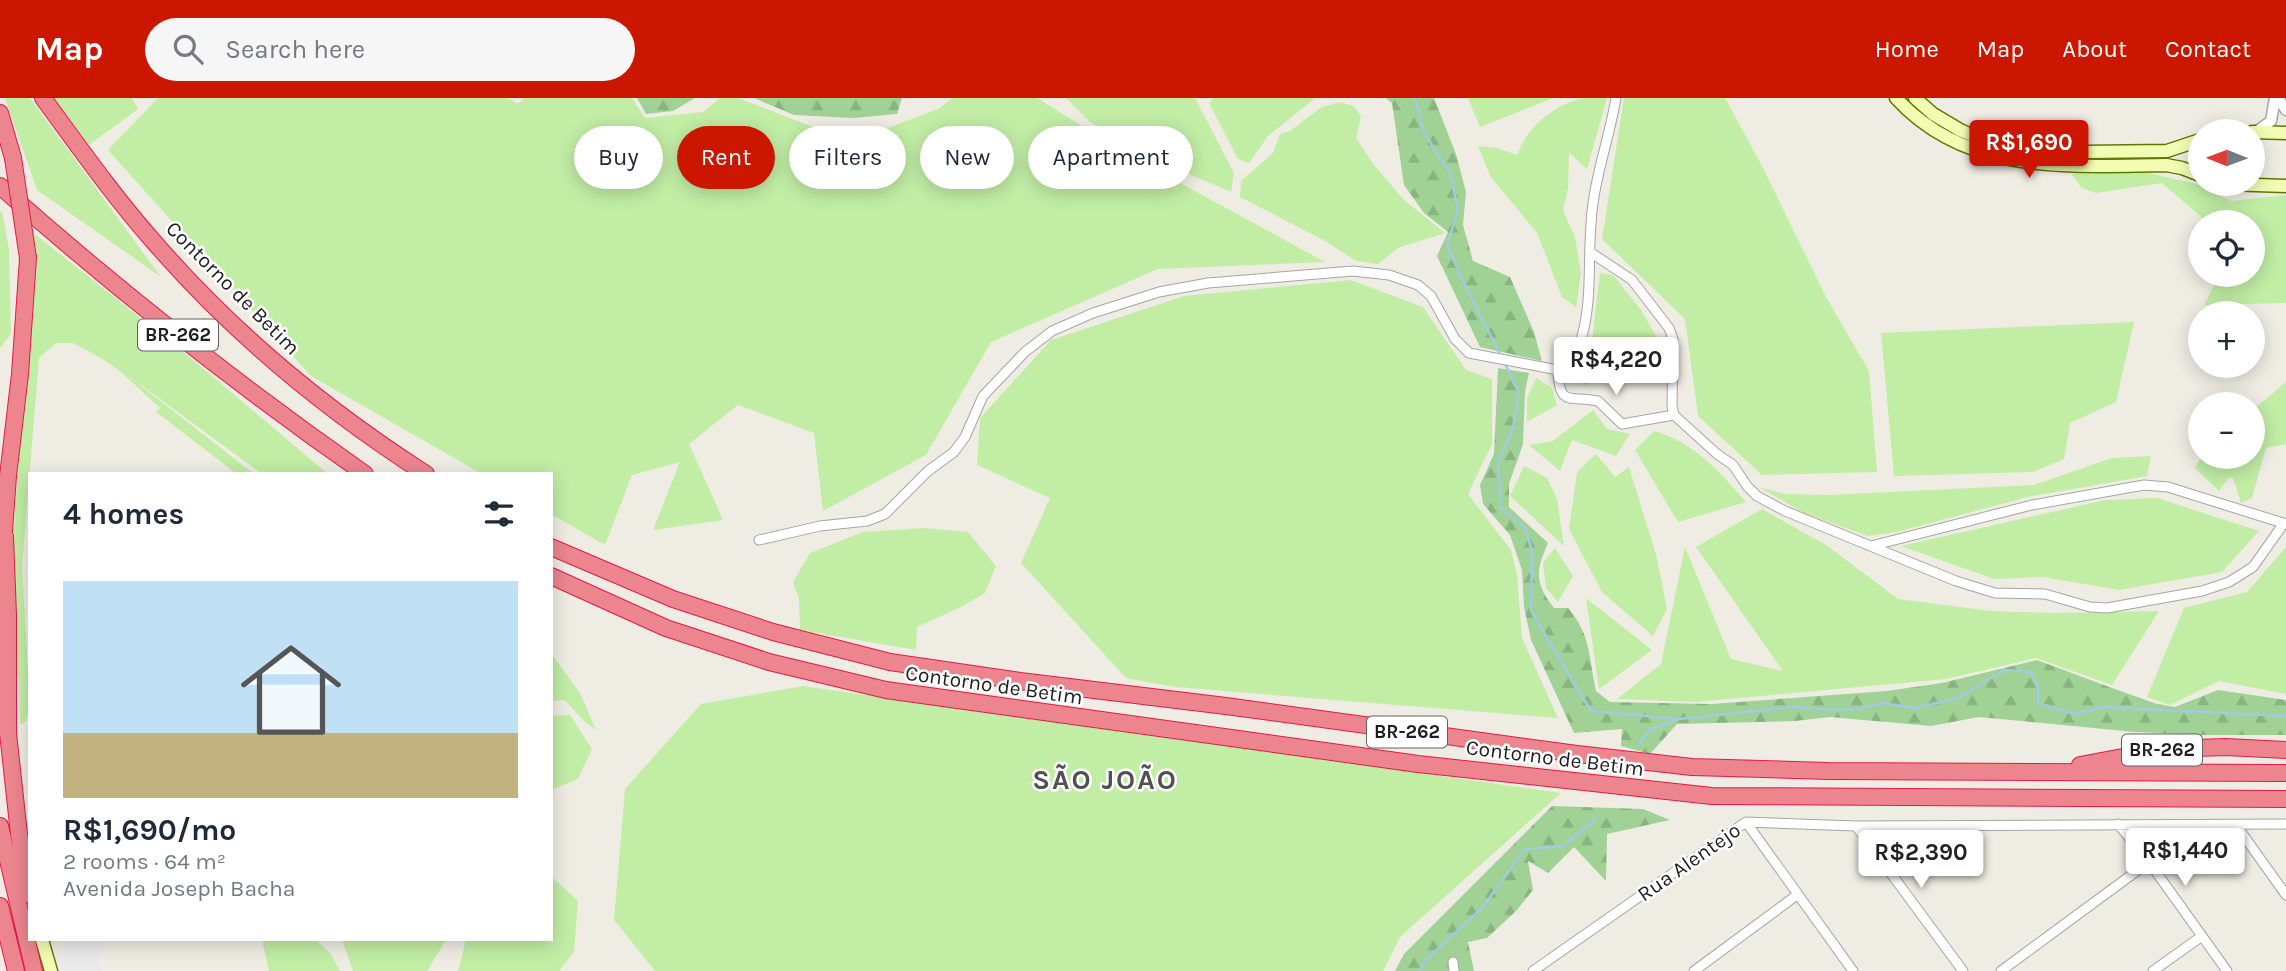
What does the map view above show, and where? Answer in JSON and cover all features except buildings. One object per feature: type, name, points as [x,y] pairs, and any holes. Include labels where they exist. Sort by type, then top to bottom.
[{"type":"highway","name":"Contorno de Betim","points":[[43,98],[154,242],[224,315],[324,403],[423,472]]},
{"type":"highway","points":[[0,113],[13,158],[28,258],[5,536],[0,566]]},
{"type":"highway","name":"BR-262","points":[[0,186],[71,249],[228,376],[362,472]]},
{"type":"highway","points":[[5,536],[19,834],[28,884]]},
{"type":"highway","name":"Contorno de Betim","points":[[553,548],[673,599],[773,632],[890,662],[1564,753],[1692,767],[1828,771],[2286,773]]},
{"type":"highway","name":"Contorno de Betim","points":[[553,577],[666,628],[769,662],[886,690],[1418,764],[1712,796],[2286,799]]},
{"type":"highway","name":"BR-262","points":[[2044,772],[2165,749],[2226,747],[2285,750]]},
{"type":"highway","points":[[0,826],[34,971]]},
{"type":"highway","points":[[0,906],[16,971]]},
{"type":"main road","points":[[1896,98],[1914,117],[1931,129],[1976,152],[1993,157],[2032,164],[2166,165],[2188,170]]},
{"type":"main road","points":[[1915,98],[1933,114],[1960,130],[1987,142],[2010,148],[2086,152],[2166,151],[2188,144]]},
{"type":"main road","points":[[2265,132],[2286,132]]},
{"type":"main road","points":[[2265,185],[2286,186]]},
{"type":"main road","points":[[42,941],[51,971]]},
{"type":"street","points":[[1558,370],[1573,358],[1583,335],[1591,222],[1597,181],[1616,98]]},
{"type":"street","points":[[2276,98],[2286,110]]},
{"type":"street","points":[[2265,125],[2271,121],[2276,98]]},
{"type":"street","points":[[1590,252],[1632,280],[1669,328],[1673,340],[1674,415],[1733,466],[1758,496],[1785,511],[1956,581],[1995,593],[2045,594],[2077,604],[2107,608],[2202,591],[2229,582],[2253,567],[2285,523],[2168,487],[2144,485],[2032,505],[1871,546]]},
{"type":"street","points":[[760,540],[820,526],[867,521],[885,514],[928,471],[954,452],[965,437],[983,396],[1025,352],[1052,331],[1093,313],[1159,292],[1208,283],[1353,271],[1389,275],[1418,285],[1431,296],[1455,339],[1469,353],[1558,370]]},
{"type":"street","points":[[1558,370],[1560,391],[1564,397],[1598,401],[1622,424],[1674,415]]},
{"type":"street","points":[[1746,822],[1850,970]]},
{"type":"street","name":"Rua Alentejo","points":[[1533,971],[1746,822],[1856,826],[2286,824]]},
{"type":"street","points":[[2118,824],[2149,862],[2227,971]]},
{"type":"street","points":[[2236,825],[2286,895]]},
{"type":"street","points":[[1856,826],[1963,971]]},
{"type":"street","points":[[2001,971],[2149,862]]},
{"type":"street","points":[[1694,971],[1797,895]]},
{"type":"street","points":[[2153,971],[2202,936]]},
{"type":"green space","points":[[5,98],[30,98],[161,277],[37,190]]},
{"type":"green space","points":[[54,98],[132,98],[138,109],[89,145]]},
{"type":"green space","points":[[158,98],[507,98],[518,104],[525,98],[632,98],[645,118],[703,112],[720,98],[738,98],[811,126],[789,126],[789,189],[906,189],[906,126],[893,126],[940,108],[952,98],[1037,98],[1082,126],[1028,126],[1028,189],[1191,189],[1325,262],[1158,269],[991,342],[926,455],[823,511],[814,433],[738,405],[689,444],[723,520],[653,530],[680,462],[632,475],[605,545],[553,515],[553,472],[479,472],[311,376],[108,150]]},
{"type":"green space","points":[[637,98],[695,98],[673,111],[646,114]]},
{"type":"green space","points":[[754,98],[902,98],[897,114],[853,118],[794,115]]},
{"type":"green space","points":[[1066,98],[1195,98],[1234,173],[1231,192],[1193,176],[1193,126],[1096,126]]},
{"type":"green space","points":[[1213,98],[1314,99],[1268,136],[1249,163],[1238,159],[1209,103]]},
{"type":"green space","points":[[1386,98],[1434,98],[1456,154],[1466,192],[1463,225],[1473,261],[1510,277],[1534,332],[1542,361],[1480,347],[1437,256],[1448,232],[1424,213],[1404,185],[1392,103]]},
{"type":"green space","points":[[1468,98],[1553,98],[1480,127]]},
{"type":"green space","points":[[1584,98],[1607,98],[1587,169],[1569,152],[1568,188],[1563,211],[1575,237],[1581,273],[1576,307],[1562,297],[1537,233],[1491,177],[1478,146],[1497,148],[1517,155],[1528,135],[1543,118],[1562,106]]},
{"type":"green space","points":[[1624,98],[1725,98],[1763,168],[1826,297],[1869,371],[1877,472],[1762,475],[1698,416],[1685,319],[1602,239]]},
{"type":"green space","points":[[1339,102],[1354,106],[1361,116],[1356,138],[1374,165],[1404,200],[1445,233],[1398,248],[1378,264],[1356,261],[1327,242],[1240,197],[1241,181],[1273,153],[1280,134],[1290,131],[1320,108]]},
{"type":"green space","points":[[2148,173],[2188,182],[2188,196],[2221,196],[2231,201],[2286,195],[2286,303],[2206,301],[2213,287],[2265,287],[2265,210],[2193,210],[2162,183],[2096,193],[2082,188],[2071,174]]},
{"type":"green space","points":[[2,211],[9,250],[11,334],[0,348],[0,213]]},
{"type":"green space","points":[[31,231],[186,354],[326,472],[259,472],[126,374],[251,472],[234,472],[156,412],[160,408],[120,371],[73,343],[56,343],[39,358],[28,472],[22,567],[28,714],[26,721],[20,725],[19,680],[13,662],[11,571]]},
{"type":"green space","points":[[1600,273],[1613,275],[1641,310],[1664,350],[1662,375],[1640,380],[1608,377],[1591,349]]},
{"type":"green space","points":[[1351,280],[1423,307],[1466,370],[1492,379],[1492,444],[1468,494],[1511,550],[1517,575],[1522,638],[1558,718],[1175,687],[1126,678],[1021,563],[1050,498],[977,465],[980,418],[1051,340],[1184,296]]},
{"type":"green space","points":[[2134,322],[2116,402],[2070,423],[2064,459],[2033,472],[1894,476],[1881,333]]},
{"type":"green space","points":[[1581,354],[1591,362],[1601,378],[1585,385],[1573,378],[1570,370]]},
{"type":"green space","points":[[1498,368],[1529,373],[1525,392],[1523,444],[1509,484],[1509,507],[1548,543],[1539,569],[1543,591],[1554,608],[1568,608],[1576,618],[1588,647],[1596,691],[1610,702],[1711,704],[1887,691],[1942,683],[2037,660],[2157,704],[2175,707],[2218,690],[2286,700],[2286,735],[2135,732],[1979,717],[1931,726],[1830,717],[1795,721],[1677,724],[1650,754],[1621,746],[1622,729],[1574,733],[1531,640],[1524,607],[1522,570],[1510,535],[1483,504],[1480,485],[1494,454]]},
{"type":"green space","points":[[1536,378],[1552,388],[1557,405],[1527,422],[1527,398]]},
{"type":"green space","points":[[2286,382],[2286,444],[2266,448],[2265,452],[2265,400]]},
{"type":"green space","points":[[1593,410],[1607,429],[1630,434],[1616,456],[1572,440],[1560,471],[1529,445],[1553,441]]},
{"type":"green space","points":[[1654,431],[1694,450],[1716,469],[1746,502],[1678,522],[1635,450]]},
{"type":"green space","points":[[1596,454],[1615,477],[1629,467],[1657,558],[1667,609],[1653,636],[1602,592],[1569,529],[1577,472]]},
{"type":"green space","points":[[2151,456],[2147,476],[2028,497],[1897,532],[1868,536],[1804,513],[1759,487],[1785,494],[1829,495],[2034,485],[2112,458]]},
{"type":"green space","points":[[1524,466],[1547,478],[1557,499],[1564,546],[1510,496]]},
{"type":"green space","points":[[2196,469],[2260,469],[2252,498],[2241,503],[2233,478],[2229,477],[2219,491]]},
{"type":"green space","points":[[2157,498],[2259,531],[2222,572],[2119,590],[2043,577],[1994,579],[1901,546],[2105,500]]},
{"type":"green space","points":[[1762,509],[1826,545],[1898,599],[1991,611],[2159,611],[2112,685],[2036,658],[1946,679],[1696,702],[1617,699],[1661,664],[1685,547],[1731,659],[1783,671],[1696,547]]},
{"type":"green space","points":[[924,528],[968,532],[996,566],[985,593],[917,627],[916,650],[800,630],[799,599],[793,582],[810,553],[863,532]]},
{"type":"green space","points":[[2286,547],[2286,694],[2219,681],[2170,705],[2147,697],[2184,608],[2247,592]]},
{"type":"green space","points":[[1555,548],[1573,576],[1558,602],[1546,588],[1543,563]]},
{"type":"green space","points":[[1586,598],[1652,650],[1599,689]]},
{"type":"green space","points":[[553,656],[580,693],[596,730],[565,700],[553,701]]},
{"type":"green space","points":[[803,686],[1561,793],[1400,937],[1383,971],[655,971],[614,920],[625,789],[701,704]]},
{"type":"green space","points":[[570,715],[592,749],[578,779],[553,789],[553,716]]},
{"type":"green space","points":[[1552,806],[1643,809],[1670,820],[1607,834],[1606,881],[1574,847],[1548,873],[1528,861],[1533,890],[1516,911],[1487,938],[1468,942],[1474,971],[1395,971],[1404,954]]},
{"type":"green space","points":[[553,878],[578,901],[574,952],[559,971],[458,971],[466,941],[553,941]]},
{"type":"green space","points":[[262,941],[317,941],[330,953],[340,971],[269,971]]},
{"type":"green space","points":[[342,941],[445,941],[427,971],[353,971]]},
{"type":"shaded area","points":[[69,941],[105,941],[105,948],[101,949],[101,971],[61,971],[56,956]]},
{"type":"waterway","points":[[1415,98],[1423,129],[1450,172],[1458,210],[1447,245],[1501,356]]},
{"type":"waterway","points":[[1504,362],[1519,392],[1513,428],[1498,463],[1501,508],[1526,529],[1532,552],[1531,611],[1591,711],[1679,719],[1794,707],[1857,709],[1882,703],[1915,708],[1959,698],[2004,670],[2031,672],[2038,687],[2038,703],[2075,714],[2103,707],[2286,716]]},
{"type":"waterway","points":[[1639,744],[1650,730],[1676,720]]},
{"type":"waterway","points":[[1420,971],[1424,962],[1483,907],[1525,849],[1563,846],[1596,819]]},
{"type":"district","name":"SÃO JOÃO","points":[[1105,779]]}]
